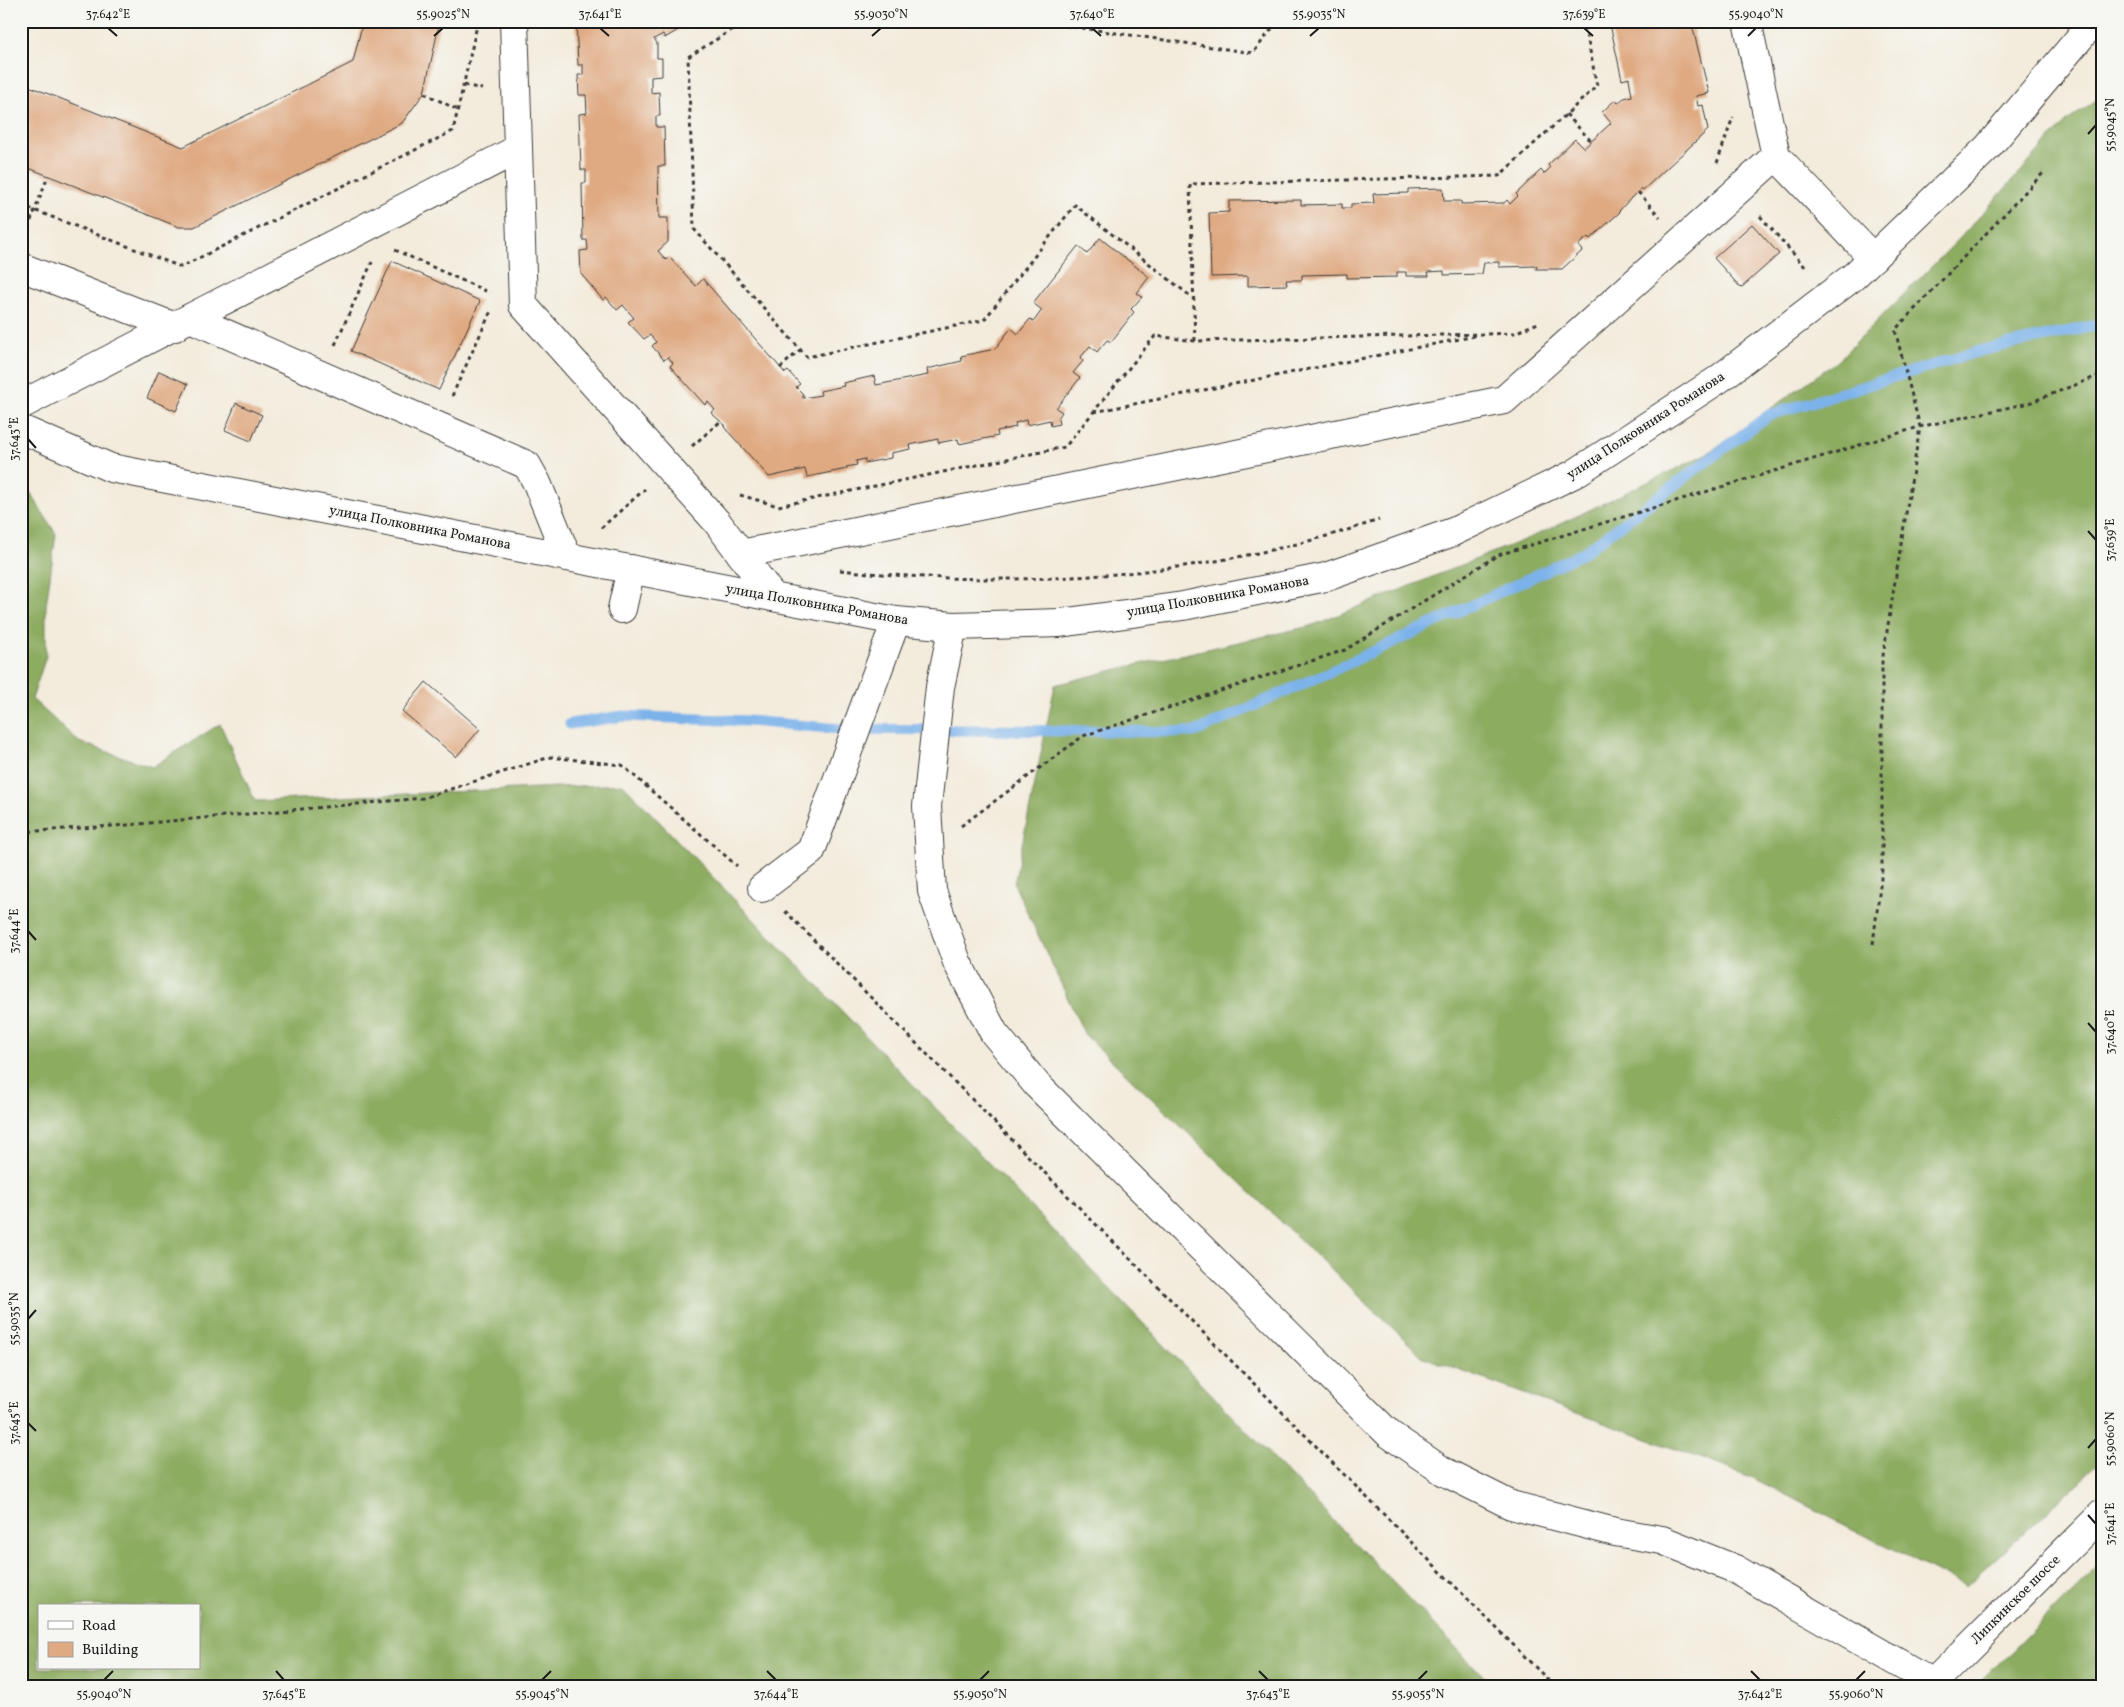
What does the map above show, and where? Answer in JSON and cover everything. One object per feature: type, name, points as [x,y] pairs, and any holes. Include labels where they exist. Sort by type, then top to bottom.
[{"type":"street","points":[[514,21],[523,305],[717,522],[773,597]]},
{"type":"street","points":[[1747,21],[1776,156],[1872,258]]},
{"type":"street","name":"улица Полковника Романова","points":[[21,428],[111,468],[896,622],[953,626],[1060,623],[1183,606],[1326,577],[1453,532],[1574,474],[1719,379],[1854,276],[1988,147],[2094,21]]},
{"type":"street","points":[[21,406],[518,149]]},
{"type":"street","points":[[741,554],[1504,400],[1776,156]]},
{"type":"street","points":[[21,266],[182,322],[321,375],[527,465],[567,557]]},
{"type":"street","points":[[622,609],[631,570]]},
{"type":"street","points":[[762,888],[811,851],[896,622]]},
{"type":"street","points":[[953,626],[940,687],[927,806],[932,891],[957,962],[994,1033],[1037,1085],[1389,1434],[1443,1471],[1511,1505],[1615,1532],[1662,1540],[1735,1568],[1931,1684]]},
{"type":"street","name":"Липкинское шоссе","points":[[1931,1684],[2103,1514]]},
{"type":"path","points":[[21,205],[181,267],[454,131],[478,21]]},
{"type":"path","points":[[746,21],[688,57],[694,230],[807,357],[984,320],[1075,205],[1194,299]]},
{"type":"path","points":[[1034,21],[1253,53],[1278,21]]},
{"type":"path","points":[[1195,341],[1190,184],[1500,176],[1597,86],[1584,21]]},
{"type":"path","points":[[424,93],[458,110]]},
{"type":"path","points":[[1735,111],[1716,167],[1809,271]]},
{"type":"path","points":[[1566,114],[1591,141]]},
{"type":"path","points":[[1873,944],[1882,870],[1882,662],[1920,427],[1895,330],[2045,171]]},
{"type":"path","points":[[21,244],[48,176]]},
{"type":"path","points":[[1638,192],[1660,217]]},
{"type":"path","points":[[390,248],[497,296]]},
{"type":"path","points":[[321,375],[373,261]]},
{"type":"path","points":[[438,426],[493,305]]},
{"type":"path","points":[[734,493],[778,506],[1065,447],[1154,336],[1195,341],[1514,333],[1546,319]]},
{"type":"path","points":[[1094,412],[1485,334]]},
{"type":"path","points":[[780,368],[800,350]]},
{"type":"path","points":[[929,849],[1083,736],[1345,650],[1498,555],[1920,427],[2029,403],[2103,374]]},
{"type":"path","points":[[837,570],[895,576],[972,580],[1050,579],[1128,573],[1205,563],[1281,548],[1382,519]]},
{"type":"path","points":[[21,832],[126,825],[422,798],[550,757],[622,765],[762,888],[1554,1686]]},
{"type":"green space","points":[[2103,95],[2103,1460],[1966,1587],[1749,1476],[1423,1357],[1085,1035],[1014,884],[1055,685],[1122,668],[1311,626],[1541,533],[1707,454],[1836,362],[1959,239],[2066,122]]},
{"type":"green space","points":[[30,492],[56,534],[46,606],[46,656],[32,699],[79,742],[152,767],[220,724],[255,801],[623,784],[1493,1686],[21,1686],[21,504]]},
{"type":"green space","points":[[2103,1561],[2103,1686],[1977,1686]]},
{"type":"building","points":[[363,21],[440,21],[424,93],[402,123],[194,227],[179,227],[21,165],[21,83],[183,147],[353,62]]},
{"type":"building","points":[[576,21],[693,21],[665,38],[663,34],[654,39],[657,43],[657,58],[662,58],[662,76],[651,77],[651,93],[659,92],[660,116],[656,116],[656,127],[664,127],[665,166],[658,166],[659,218],[668,218],[668,242],[658,251],[666,260],[669,257],[696,286],[703,279],[785,373],[788,371],[800,384],[796,387],[803,394],[803,398],[821,395],[820,391],[844,386],[843,383],[874,376],[876,385],[928,375],[927,369],[962,361],[961,356],[995,349],[1011,328],[1018,334],[1030,319],[1034,321],[1042,310],[1033,303],[1078,246],[1087,254],[1100,238],[1149,277],[1137,293],[1142,297],[1131,309],[1134,312],[1111,342],[1107,340],[1097,352],[1090,346],[1080,358],[1083,361],[1073,373],[1080,378],[1056,408],[1062,412],[1058,418],[1059,424],[1051,426],[1050,420],[1027,425],[1026,420],[1015,423],[1016,427],[997,431],[998,436],[959,444],[958,439],[938,443],[938,439],[910,445],[911,449],[891,453],[891,458],[865,463],[865,459],[856,461],[857,465],[846,467],[847,469],[807,477],[805,469],[769,477],[724,427],[725,425],[711,413],[715,410],[708,402],[705,405],[670,366],[673,363],[668,357],[664,360],[652,346],[656,342],[650,335],[644,339],[628,322],[634,318],[623,305],[617,310],[606,297],[603,300],[581,274],[580,251],[588,250],[587,240],[583,240],[582,183],[586,183],[586,170],[581,170],[579,114],[587,113],[586,95],[579,95],[578,75],[583,75],[583,65],[578,65]]},
{"type":"building","points":[[1616,21],[1691,21],[1709,93],[1696,96],[1698,106],[1703,105],[1708,130],[1643,190],[1641,188],[1620,212],[1590,239],[1588,237],[1578,245],[1582,251],[1562,269],[1536,269],[1537,266],[1499,267],[1499,262],[1484,263],[1482,274],[1444,275],[1444,271],[1428,272],[1429,276],[1406,276],[1406,272],[1397,272],[1397,277],[1347,278],[1347,274],[1302,275],[1302,280],[1286,280],[1287,285],[1248,286],[1248,276],[1211,277],[1209,213],[1229,212],[1229,201],[1301,200],[1301,205],[1342,204],[1342,208],[1351,208],[1351,204],[1374,203],[1373,194],[1408,193],[1408,189],[1443,188],[1444,201],[1461,201],[1461,204],[1504,203],[1507,200],[1510,204],[1518,196],[1516,194],[1541,170],[1544,174],[1550,168],[1548,165],[1575,139],[1584,148],[1611,123],[1602,112],[1615,100],[1618,103],[1624,98],[1632,96],[1629,78],[1622,80],[1610,24]]},
{"type":"building","points":[[1752,224],[1779,254],[1741,288],[1714,258]]},
{"type":"building","points":[[392,261],[480,301],[439,390],[351,351]]},
{"type":"building","points":[[159,371],[188,384],[176,411],[147,398]]},
{"type":"building","points":[[236,403],[262,415],[251,441],[225,430]]},
{"type":"building","points":[[426,682],[480,729],[456,757],[402,711]]},
{"type":"waterway","points":[[570,724],[623,716],[748,721],[841,729],[1195,732],[1334,670],[1583,553],[1769,415],[1983,350],[2103,324]]}]
